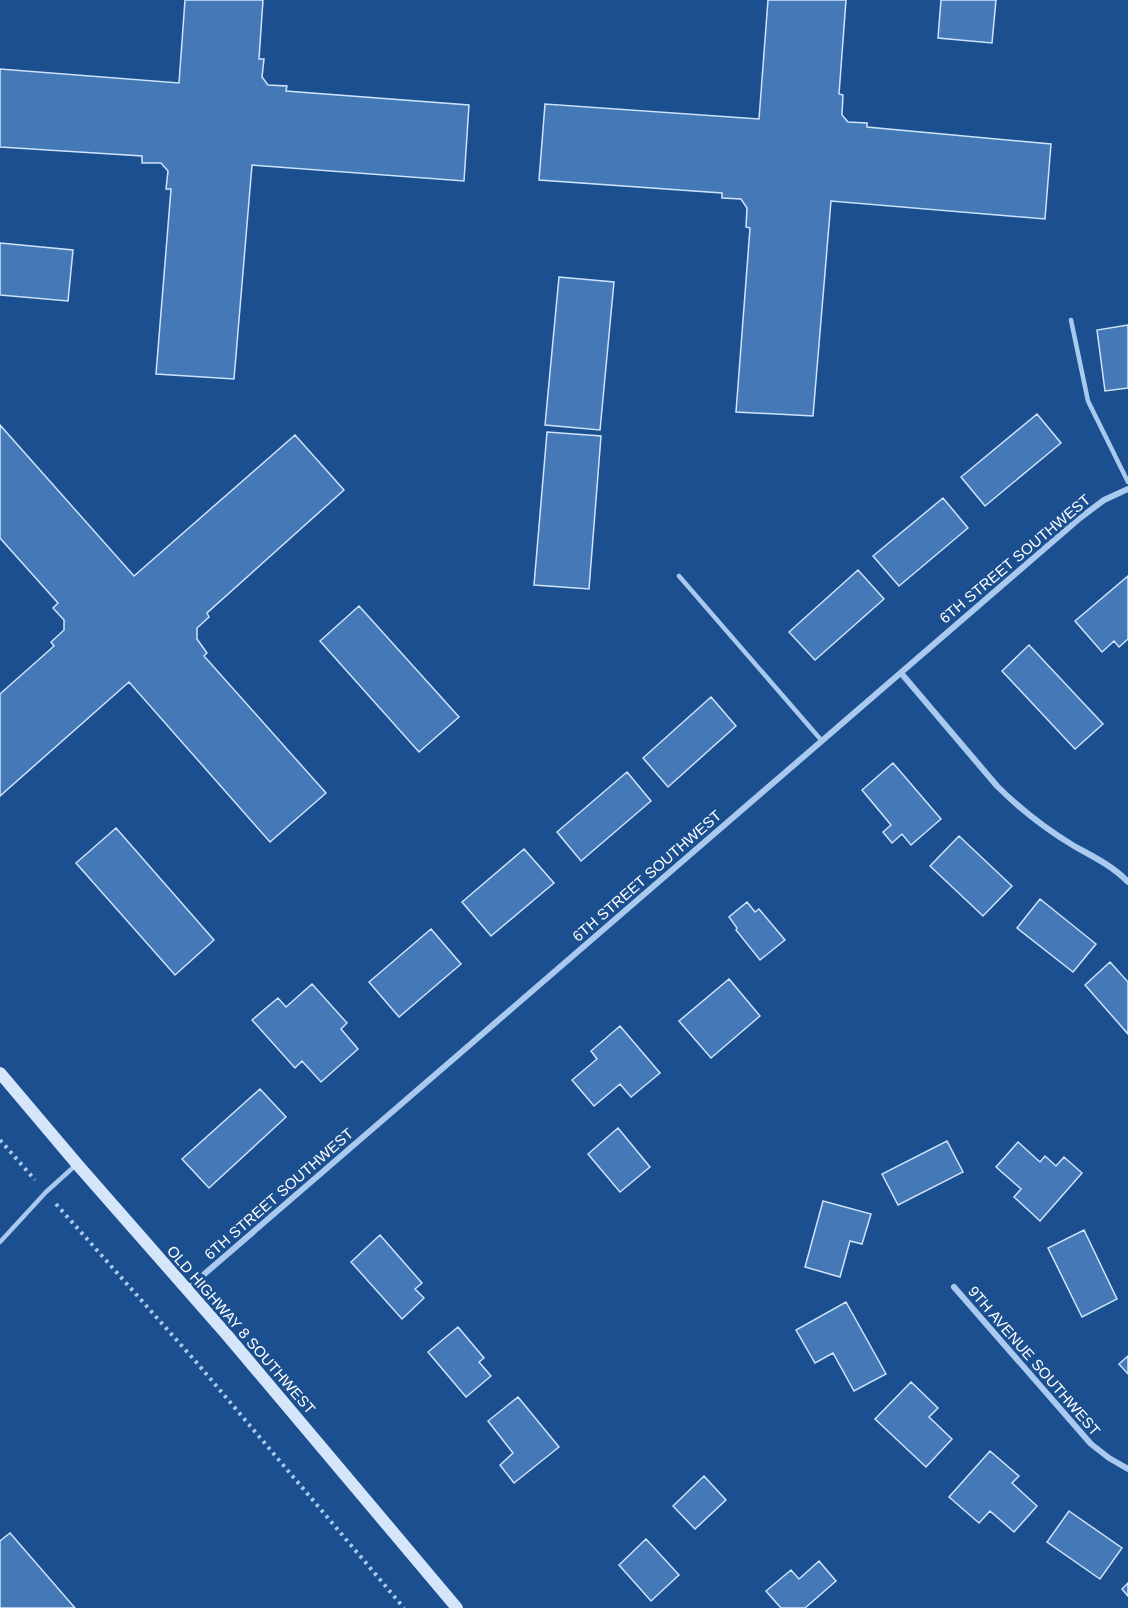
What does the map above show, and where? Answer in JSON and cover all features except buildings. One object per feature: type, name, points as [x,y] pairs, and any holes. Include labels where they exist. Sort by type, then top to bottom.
[{"type":"street","name":"6TH STREET SOUTHWEST","points":[[187,1289],[1080,518],[1104,500],[1128,489]]},
{"type":"street","points":[[901,673],[1011,800],[1041,825],[1092,855],[1128,882]]},
{"type":"street","name":"OLD HIGHWAY 8 SOUTHWEST","points":[[0,1073],[76,1164],[235,1344],[457,1608]]},
{"type":"street","name":"9TH AVENUE SOUTHWEST","points":[[954,1287],[1091,1444],[1128,1469]]},
{"type":"lane","points":[[1071,320],[1088,401],[1128,482]]},
{"type":"lane","points":[[679,576],[822,741]]},
{"type":"lane","points":[[0,1242],[46,1192],[76,1164]]},
{"type":"path","points":[[0,1140],[197,1363],[404,1608]]}]
